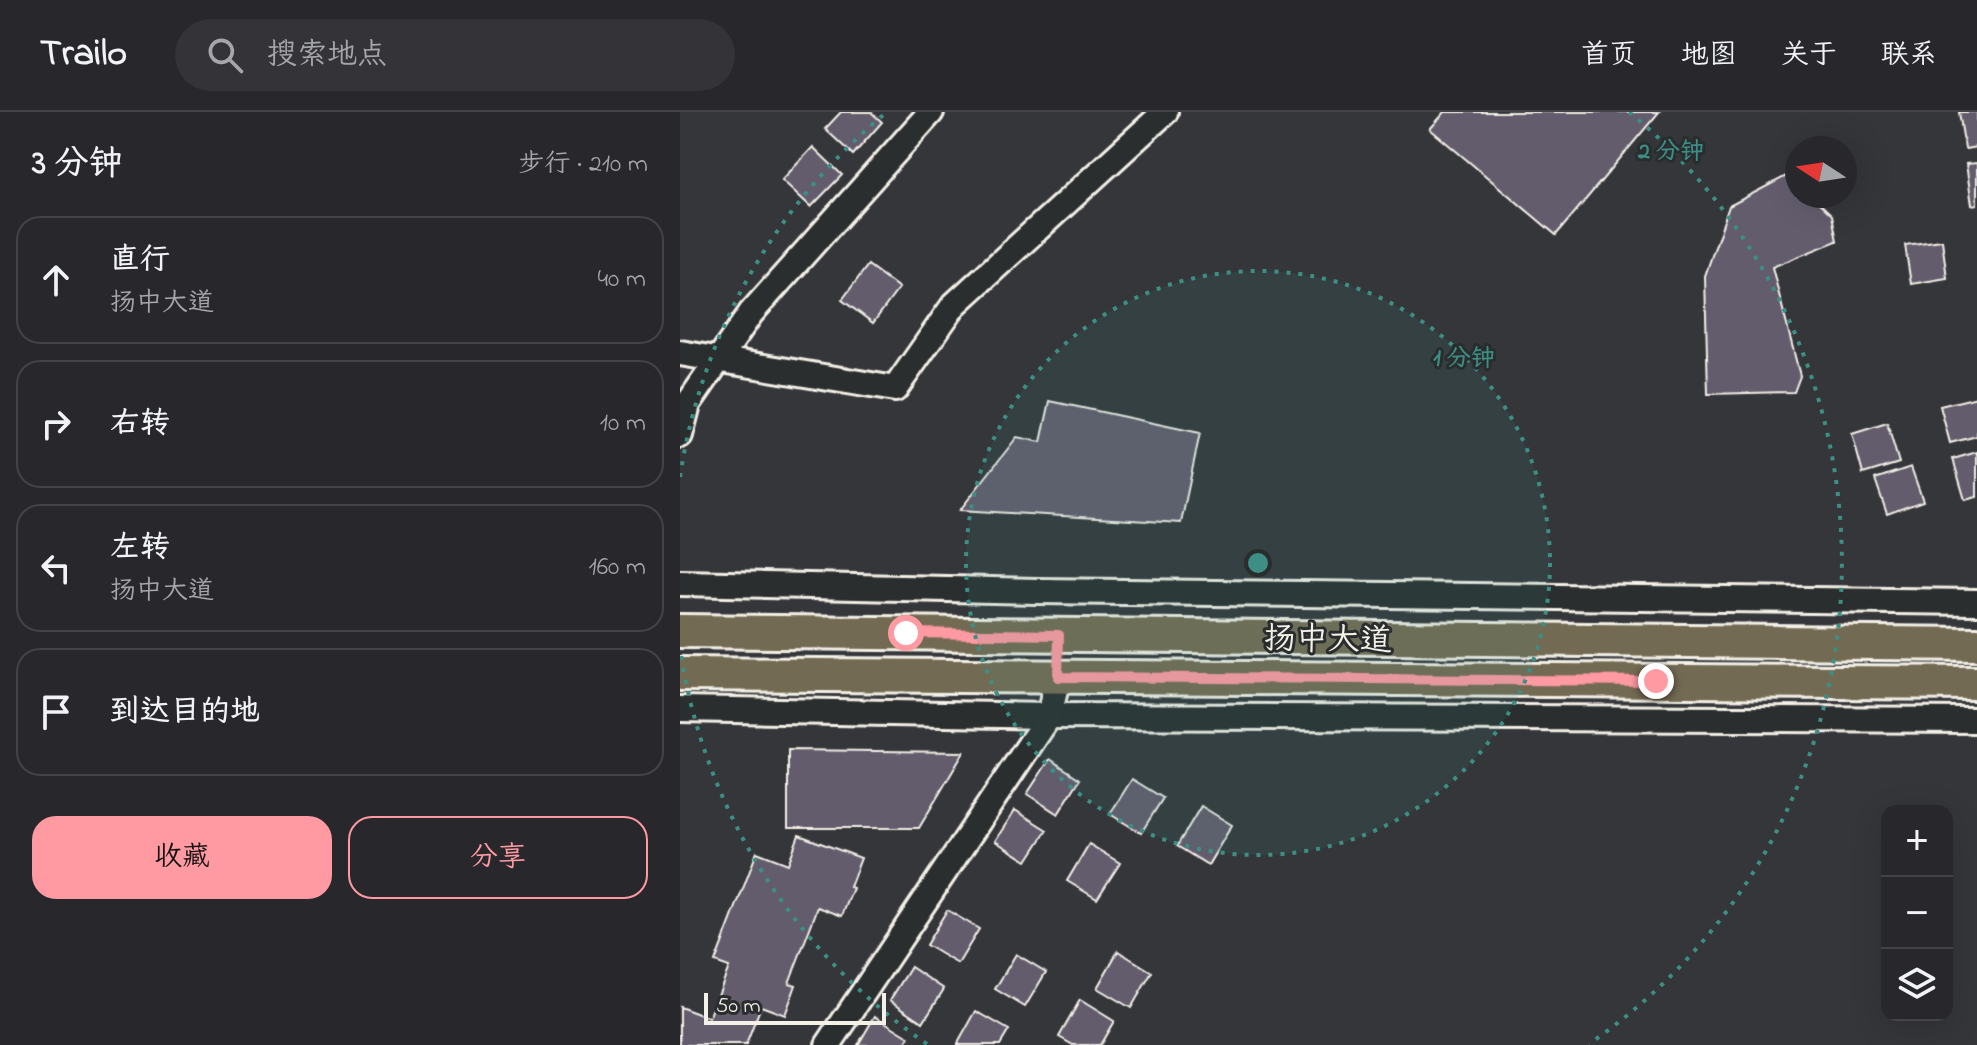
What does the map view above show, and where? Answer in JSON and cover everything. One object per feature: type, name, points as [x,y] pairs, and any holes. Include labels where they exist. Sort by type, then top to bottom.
[{"type":"main road","name":"扬中大道","points":[[680,631],[1977,644]]},
{"type":"main road","points":[[1058,677],[1059,635]]},
{"type":"main road","name":"扬中大道","points":[[680,674],[1977,683]]},
{"type":"street","points":[[680,435],[688,404],[751,313],[931,112]]},
{"type":"street","points":[[680,353],[895,389],[954,305],[1165,112]]},
{"type":"street","points":[[680,583],[1037,591],[1977,602]]},
{"type":"street","points":[[828,1045],[1049,716],[1058,677]]},
{"type":"street","points":[[680,709],[1049,716],[1977,720]]},
{"type":"building","points":[[841,112],[871,112],[882,122],[853,155],[825,129]]},
{"type":"building","points":[[1445,112],[1659,112],[1556,235],[1430,129]]},
{"type":"building","points":[[1959,112],[1977,112],[1977,147],[1965,149]]},
{"type":"building","points":[[813,147],[842,175],[811,207],[782,180]]},
{"type":"building","points":[[1977,163],[1977,204],[1972,205],[1966,164]]},
{"type":"building","points":[[1785,177],[1785,208],[1825,208],[1832,215],[1837,241],[1772,267],[1800,376],[1794,392],[1708,394],[1705,276],[1729,206]]},
{"type":"building","points":[[1942,240],[1947,278],[1911,284],[1905,245]]},
{"type":"building","points":[[868,265],[899,288],[873,323],[842,300]]},
{"type":"building","points":[[1977,397],[1977,436],[1950,443],[1940,406]]},
{"type":"building","points":[[1050,401],[1200,433],[1181,523],[960,510],[1017,437],[1041,442]]},
{"type":"building","points":[[1887,423],[1899,463],[1863,474],[1852,434]]},
{"type":"building","points":[[1977,452],[1977,497],[1965,500],[1953,459]]},
{"type":"building","points":[[1911,467],[1923,501],[1887,514],[1875,479]]},
{"type":"building","points":[[788,750],[964,752],[919,828],[788,828]]},
{"type":"building","points":[[1050,759],[1080,779],[1058,814],[1027,794]]},
{"type":"building","points":[[1132,779],[1163,798],[1141,833],[1110,814]]},
{"type":"building","points":[[1201,806],[1232,825],[1208,865],[1177,846]]},
{"type":"building","points":[[1015,810],[1047,830],[1027,861],[995,841]]},
{"type":"building","points":[[799,835],[861,858],[842,916],[818,907],[789,983],[796,985],[785,1015],[761,1006],[746,1045],[680,1045],[680,1007],[709,1018],[729,967],[715,962],[757,852],[788,864]]},
{"type":"building","points":[[1089,844],[1120,863],[1097,899],[1067,881]]},
{"type":"building","points":[[947,910],[979,929],[958,964],[926,945]]},
{"type":"building","points":[[1118,951],[1152,972],[1131,1008],[1097,988]]},
{"type":"building","points":[[1016,954],[1046,972],[1025,1007],[995,989]]},
{"type":"building","points":[[911,967],[944,989],[923,1022],[890,1000]]},
{"type":"building","points":[[1080,1000],[1114,1021],[1100,1045],[1073,1045],[1059,1037]]},
{"type":"building","points":[[976,1011],[1009,1030],[1000,1045],[957,1045]]},
{"type":"building","points":[[875,1016],[909,1037],[905,1045],[858,1045]]},
{"type":"route","points":[[906,633],[1059,635],[1058,677],[1656,681]]}]
